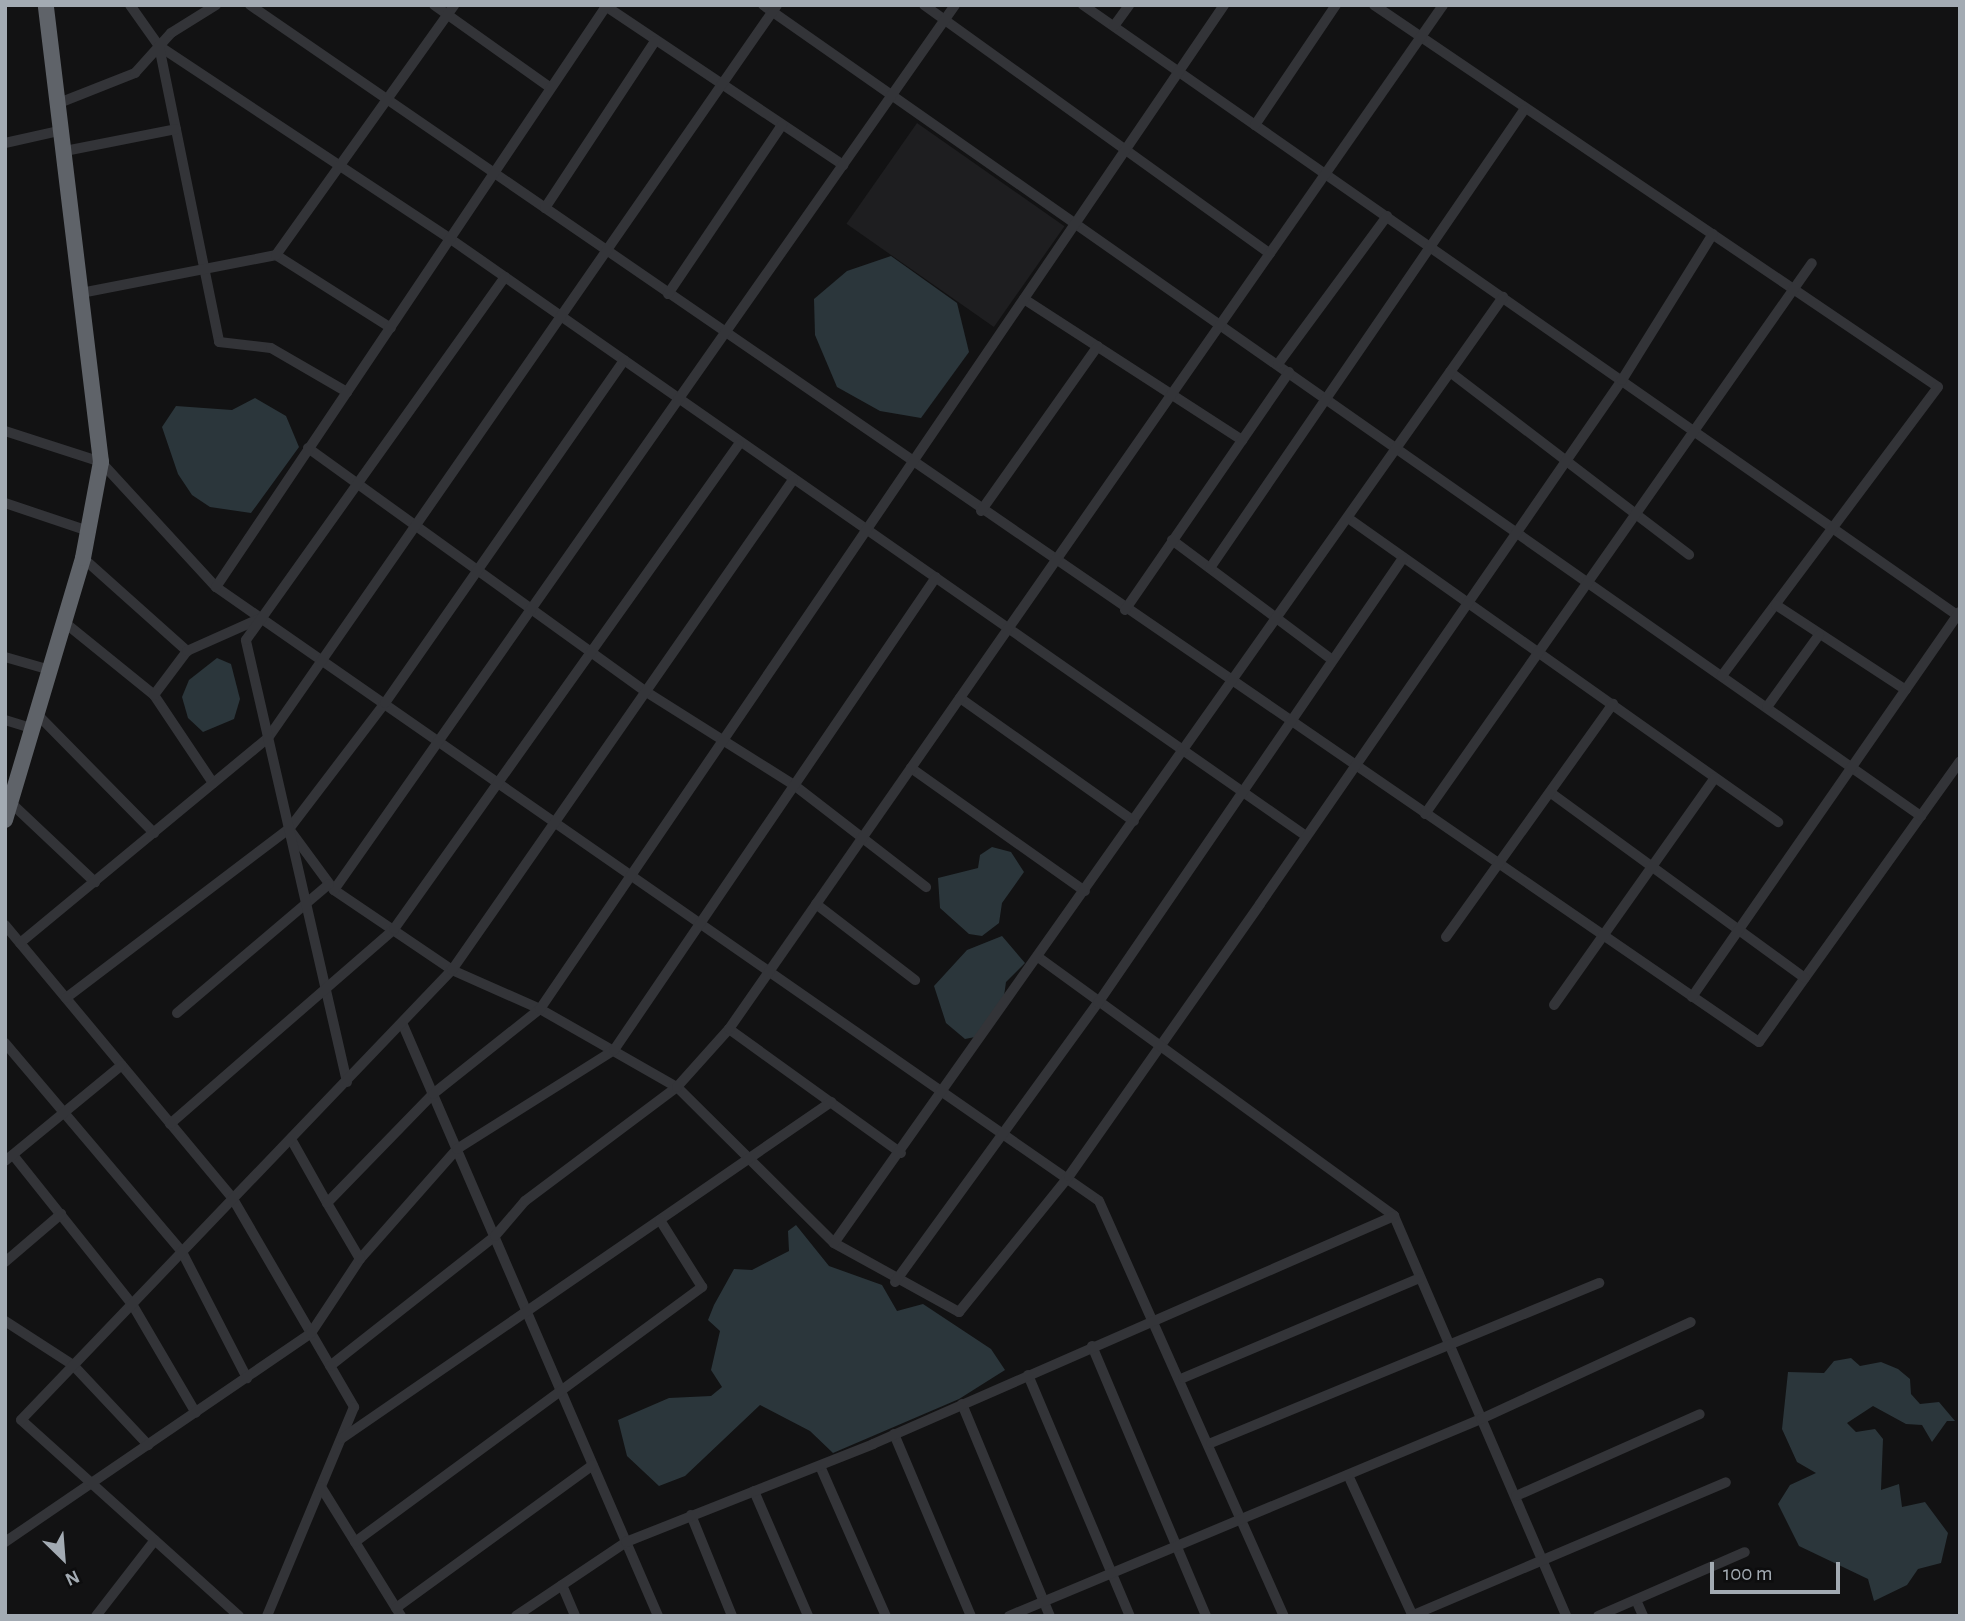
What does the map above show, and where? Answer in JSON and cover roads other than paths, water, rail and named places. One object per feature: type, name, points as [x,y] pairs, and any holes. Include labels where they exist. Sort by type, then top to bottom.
[{"type":"highway","points":[[5,820],[83,558],[101,462],[46,5]]},
{"type":"street","points":[[130,5],[159,46],[452,240],[679,398],[739,444],[867,529],[1306,836]]},
{"type":"street","points":[[59,103],[135,73],[159,46],[216,5]]},
{"type":"street","points":[[250,5],[1055,562],[1759,1042],[1960,761]]},
{"type":"street","points":[[434,5],[451,10],[551,88]]},
{"type":"street","points":[[925,5],[1270,254]]},
{"type":"street","points":[[177,1013],[305,904],[332,887],[439,741],[955,5]]},
{"type":"street","points":[[1083,5],[1959,614],[1692,997]]},
{"type":"street","points":[[1114,26],[1129,5]]},
{"type":"street","points":[[327,1203],[433,1094],[540,1009],[722,738],[1224,5]]},
{"type":"street","points":[[1255,125],[1336,5]]},
{"type":"street","points":[[1374,5],[1419,40],[1795,288],[1938,387],[1722,676]]},
{"type":"street","points":[[330,1366],[495,1236],[525,1201],[677,1087],[729,1029],[1443,5]]},
{"type":"street","points":[[216,587],[308,447],[452,240],[606,6],[721,87],[843,164]]},
{"type":"street","points":[[20,943],[268,738],[562,319],[721,87],[771,7],[892,95],[1077,222],[1921,816]]},
{"type":"street","points":[[81,293],[276,255],[343,168],[451,10]]},
{"type":"street","points":[[545,208],[655,41]]},
{"type":"street","points":[[159,46],[219,342],[271,348],[347,392]]},
{"type":"street","points":[[1210,568],[1524,110]]},
{"type":"street","points":[[668,294],[782,125]]},
{"type":"street","points":[[65,150],[176,129]]},
{"type":"street","points":[[5,143],[62,130]]},
{"type":"street","points":[[1278,364],[1387,216]]},
{"type":"street","points":[[289,829],[332,887],[452,970],[540,1009],[677,1087],[747,1160],[834,1243],[895,1282],[959,1312],[1069,1176],[1622,380],[1713,234]]},
{"type":"street","points":[[276,255],[391,328]]},
{"type":"street","points":[[1425,814],[1812,263]]},
{"type":"street","points":[[347,1082],[246,640],[361,484],[505,278]]},
{"type":"street","points":[[834,1243],[901,1153],[1503,297]]},
{"type":"street","points":[[1024,299],[1242,440]]},
{"type":"street","points":[[981,511],[1098,346]]},
{"type":"street","points":[[66,998],[289,829],[384,704],[624,360]]},
{"type":"street","points":[[1125,610],[1289,372]]},
{"type":"street","points":[[1450,372],[1689,555]]},
{"type":"street","points":[[5,431],[101,462],[216,587],[1069,1176],[1111,1221],[1183,1378],[1284,1616]]},
{"type":"street","points":[[170,1124],[326,995],[394,929],[739,444]]},
{"type":"street","points":[[308,447],[534,605],[646,691],[794,785],[864,836],[926,887]]},
{"type":"street","points":[[239,1616],[21,1420],[403,1025],[452,970],[793,480]]},
{"type":"street","points":[[5,503],[88,531]]},
{"type":"street","points":[[1348,517],[1403,558],[1470,598],[1778,822]]},
{"type":"street","points":[[1172,540],[1331,659]]},
{"type":"street","points":[[83,558],[187,650]]},
{"type":"street","points":[[895,1282],[1098,1003],[1287,720],[1403,558]]},
{"type":"street","points":[[5,1542],[311,1333],[360,1259],[457,1149],[614,1050],[699,921],[936,577]]},
{"type":"street","points":[[1776,605],[1906,690]]},
{"type":"street","points":[[154,695],[187,650],[261,618]]},
{"type":"street","points":[[64,622],[154,695],[213,783]]},
{"type":"street","points":[[1767,707],[1819,635]]},
{"type":"street","points":[[5,657],[50,670]]},
{"type":"street","points":[[960,698],[1134,821]]},
{"type":"street","points":[[1446,937],[1500,866],[1614,704]]},
{"type":"street","points":[[5,720],[35,721],[154,833]]},
{"type":"street","points":[[911,768],[1085,891]]},
{"type":"street","points":[[1554,1005],[1715,778]]},
{"type":"street","points":[[1551,793],[1805,978]]},
{"type":"street","points":[[10,803],[95,882]]},
{"type":"street","points":[[816,904],[915,980]]},
{"type":"street","points":[[5,925],[233,1199],[354,1407],[267,1616]]},
{"type":"street","points":[[1038,957],[1157,1048],[1394,1216],[1544,1559],[1566,1616]]},
{"type":"street","points":[[403,1025],[658,1616]]},
{"type":"street","points":[[729,1029],[901,1153]]},
{"type":"street","points":[[5,1043],[182,1252],[247,1378]]},
{"type":"street","points":[[122,1065],[9,1158],[61,1214],[132,1304],[196,1413]]},
{"type":"street","points":[[341,1439],[529,1315],[660,1220],[831,1102]]},
{"type":"street","points":[[291,1139],[360,1259]]},
{"type":"street","points":[[5,1262],[61,1214]]},
{"type":"street","points":[[516,1616],[626,1542],[820,1466],[1394,1216]]},
{"type":"street","points":[[355,1542],[702,1287],[660,1220]]},
{"type":"street","points":[[1183,1378],[1420,1278]]},
{"type":"street","points":[[1211,1443],[1599,1283]]},
{"type":"street","points":[[5,1321],[73,1365],[148,1445]]},
{"type":"street","points":[[1009,1616],[1481,1419],[1691,1322]]},
{"type":"street","points":[[1092,1346],[1206,1616]]},
{"type":"street","points":[[1028,1375],[1130,1616]]},
{"type":"street","points":[[962,1404],[1049,1616]]},
{"type":"street","points":[[1516,1496],[1700,1414]]},
{"type":"street","points":[[894,1434],[971,1616]]},
{"type":"street","points":[[321,1486],[399,1612],[593,1465]]},
{"type":"street","points":[[820,1466],[886,1616]]},
{"type":"street","points":[[1348,1475],[1412,1616],[1726,1482]]},
{"type":"street","points":[[754,1491],[808,1616]]},
{"type":"street","points":[[691,1515],[732,1616]]},
{"type":"street","points":[[96,1616],[155,1540]]},
{"type":"street","points":[[1598,1616],[1745,1552]]},
{"type":"street","points":[[562,1585],[575,1616]]},
{"type":"street","points":[[1636,1600],[1643,1616]]}]
